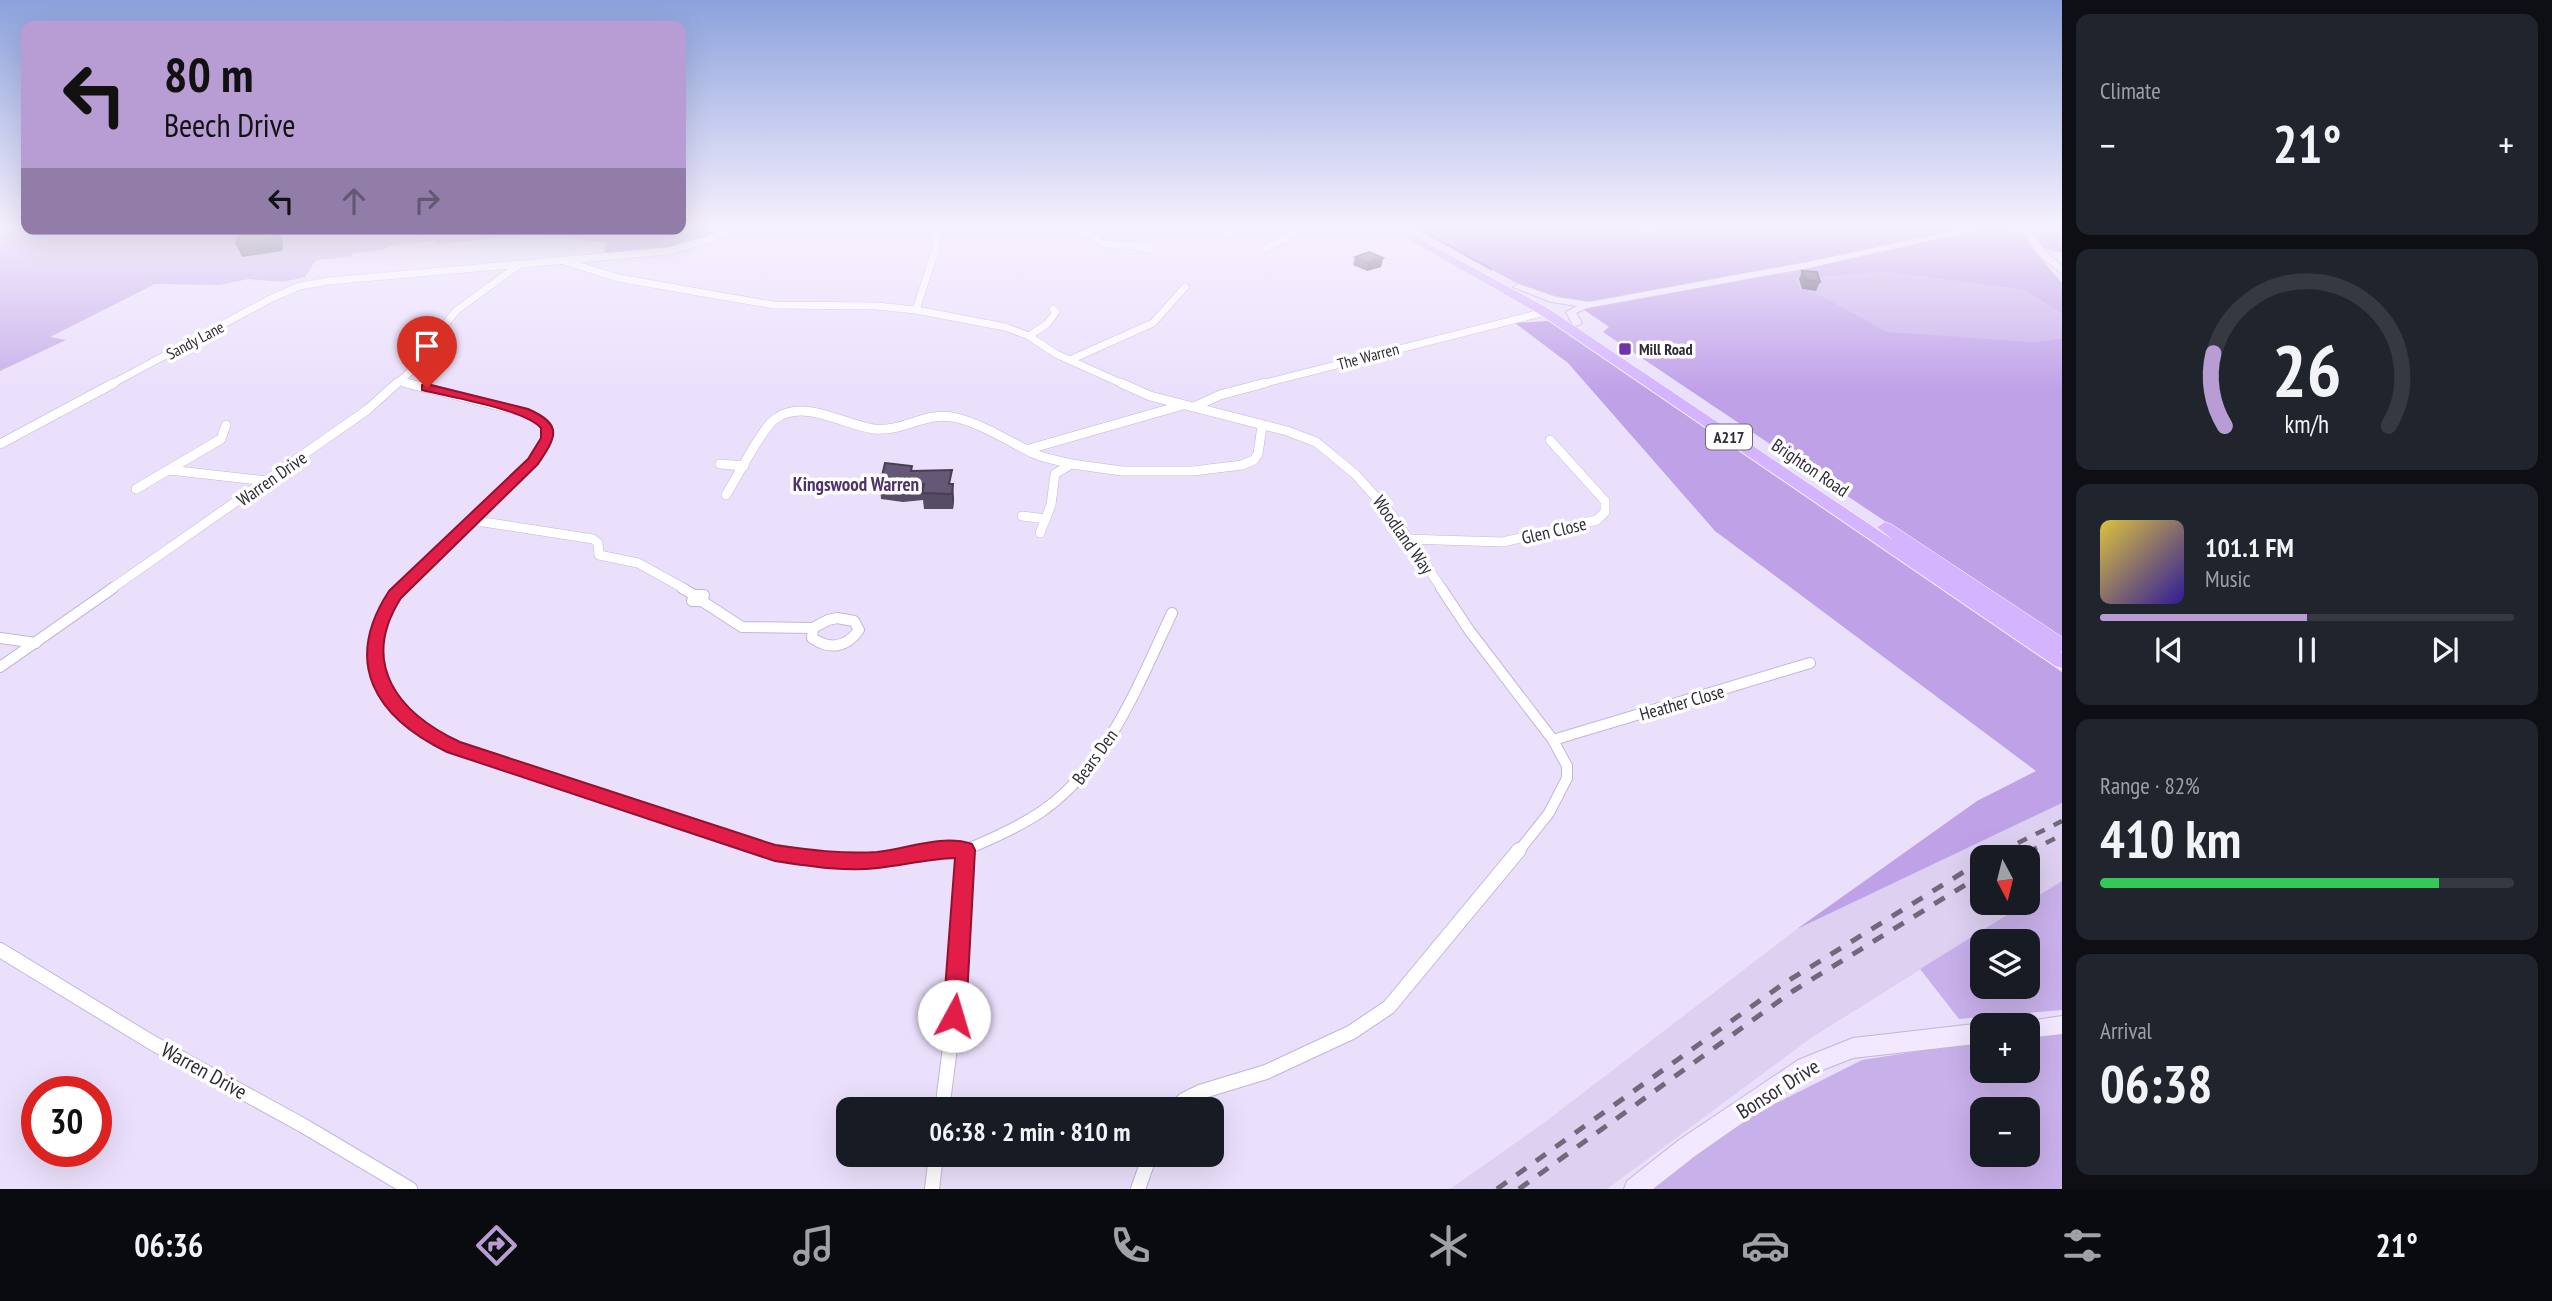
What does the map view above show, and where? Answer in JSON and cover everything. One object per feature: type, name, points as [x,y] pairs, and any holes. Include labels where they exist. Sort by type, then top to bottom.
[{"type":"highway","name":"Brighton Road","points":[[1488,280],[1545,312],[2062,662]]},
{"type":"highway","name":"Brighton Road","points":[[1505,280],[1577,323],[2062,646]]},
{"type":"main road","points":[[1577,323],[1571,312],[1597,303],[1719,280]]},
{"type":"main road","points":[[1517,287],[1565,303],[1597,303]]},
{"type":"main road","points":[[2040,1028],[2062,1026]]},
{"type":"main road","name":"Bonsor Drive","points":[[1635,1189],[1687,1148],[1805,1067],[1853,1048],[1970,1034]]},
{"type":"street","name":"Sandy Lane","points":[[0,444],[272,298],[300,286],[334,280]]},
{"type":"street","name":"Warren Drive","points":[[0,667],[326,442],[402,382],[433,350],[447,321],[457,310],[498,280]]},
{"type":"street","name":"Woodland Way","points":[[630,280],[773,305],[876,306],[976,320],[1029,336],[1070,360],[1150,396],[1301,436],[1327,448],[1374,494],[1469,630],[1553,740],[1567,766],[1567,778],[1549,813],[1448,940],[1389,1007],[1352,1032],[1266,1072],[1190,1097]]},
{"type":"street","points":[[916,310],[926,280]]},
{"type":"street","points":[[1070,360],[1112,344],[1153,323],[1185,287]]},
{"type":"street","points":[[1029,336],[1054,318],[1056,312],[1053,309]]},
{"type":"street","name":"The Warren","points":[[1029,449],[1240,390],[1545,312]]},
{"type":"street","points":[[402,382],[524,412],[540,419],[547,428],[547,438],[533,461],[395,595],[386,609],[375,640],[375,664],[383,689],[401,712],[431,736],[454,747],[786,856],[822,860],[877,860],[930,850],[965,850],[957,993],[944,1097]]},
{"type":"street","points":[[726,495],[773,420],[779,415],[798,411],[876,429],[903,428],[941,414],[984,426],[1036,454],[1071,464],[1122,471],[1229,468],[1254,460],[1258,454],[1262,426]]},
{"type":"street","points":[[136,489],[221,439],[226,425]]},
{"type":"street","name":"Glen Close","points":[[1406,539],[1503,542],[1597,520],[1605,512],[1605,501],[1550,440]]},
{"type":"street","points":[[720,464],[744,466]]},
{"type":"street","points":[[1040,533],[1051,505],[1055,474],[1071,464]]},
{"type":"street","points":[[169,470],[268,481]]},
{"type":"street","points":[[1022,516],[1046,519]]},
{"type":"street","points":[[471,520],[593,539],[598,542],[599,555],[638,563],[656,570],[742,627],[813,628]]},
{"type":"street","name":"Bears Den","points":[[965,850],[1019,828],[1050,808],[1073,786],[1100,753],[1119,723],[1171,613]]},
{"type":"street","points":[[0,638],[36,643]]},
{"type":"street","name":"Heather Close","points":[[1553,740],[1810,663]]},
{"type":"street","name":"Warren Drive","points":[[0,950],[151,1042],[410,1189]]},
{"type":"street","points":[[932,1189],[935,1167]]},
{"type":"street","points":[[1138,1189],[1146,1167]]},
{"type":"shaded area","points":[[0,280],[241,280],[220,285],[155,284],[50,337],[66,340],[0,371]]},
{"type":"shaded area","points":[[1512,280],[1797,280],[1800,289],[1818,294],[1887,332],[2034,342],[2062,338],[2062,640],[1603,332],[1609,327],[1583,309],[1587,304],[1526,288]]},
{"type":"shaded area","points":[[1796,280],[1950,280],[2024,290],[2062,314],[2062,338],[2034,342],[1887,333],[1818,294],[1799,289]]},
{"type":"shaded area","points":[[1950,280],[2060,280],[2062,314],[2024,290]]},
{"type":"shaded area","points":[[1548,321],[2062,672],[2062,803],[1797,929],[1977,801],[2036,771],[1715,531],[1568,363],[1515,323]]},
{"type":"shaded area","points":[[2062,803],[2062,881],[2040,895],[2040,845],[1974,845]]},
{"type":"shaded area","points":[[1970,847],[1970,915],[2008,915],[1985,929],[1970,929],[1970,939],[1811,1038],[1607,1189],[1450,1189],[1541,1125],[1797,929]]},
{"type":"shaded area","points":[[2062,881],[2062,1010],[1970,1013],[1970,1018],[1959,1019],[1920,969],[1970,938],[1970,999],[2040,999],[2040,929],[1985,929],[2007,915],[2040,915],[2040,895]]},
{"type":"shaded area","points":[[2062,1033],[2062,1189],[1635,1189],[1687,1148],[1862,1060],[1970,1043],[1970,1083],[2040,1083],[2040,1035]]},
{"type":"building","points":[[885,463],[912,466],[911,471],[952,470],[949,484],[953,484],[952,494],[922,493],[924,484],[880,484]]},
{"type":"railway","points":[[2014,845],[2062,821]]},
{"type":"railway","points":[[2040,846],[2062,835]]},
{"type":"railway","points":[[1497,1189],[1783,984],[1970,868]]},
{"type":"railway","points":[[1519,1189],[1793,991],[1970,882]]},
{"type":"place","name":"Mill Road","points":[[1625,349]]},
{"type":"district","name":"Kingswood Warren","points":[[856,484]]},
{"type":"route","points":[[427,388],[524,412],[540,419],[547,428],[547,438],[533,461],[395,595],[386,609],[375,640],[376,672],[383,689],[401,712],[431,736],[454,747],[775,853],[822,860],[877,860],[930,850],[965,850],[954,1016]]}]
